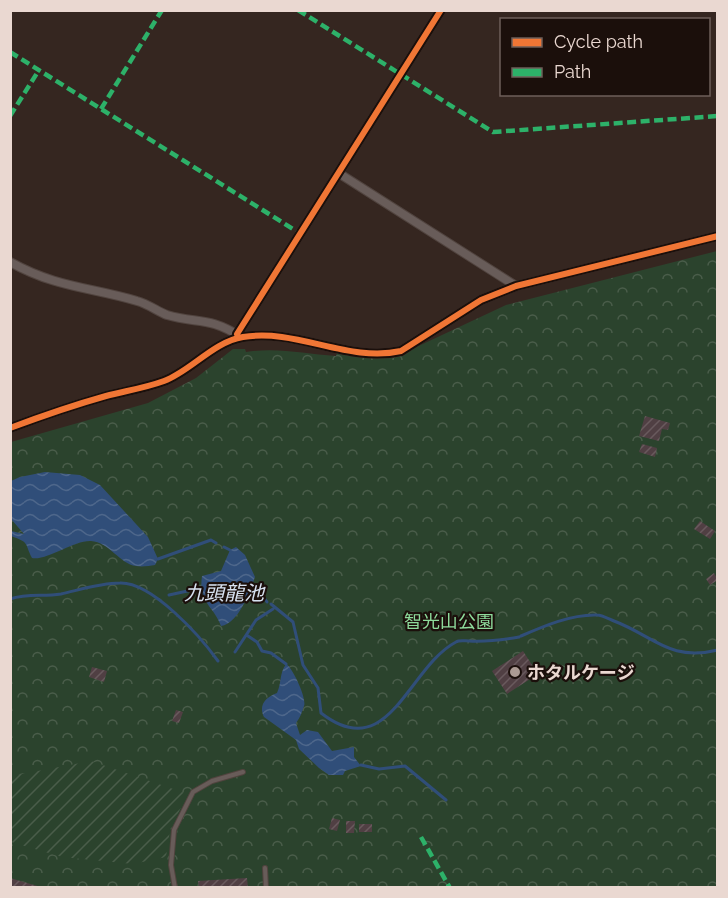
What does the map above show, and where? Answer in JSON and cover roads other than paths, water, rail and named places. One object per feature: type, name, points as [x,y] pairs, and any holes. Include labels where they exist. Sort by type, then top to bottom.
[{"type":"street","points":[[239,336],[441,10]]},
{"type":"street","points":[[340,174],[516,286]]},
{"type":"street","points":[[10,428],[107,396],[167,380],[239,336],[264,335],[300,338],[346,351],[388,353],[411,345],[481,300],[516,286],[717,236]]},
{"type":"street","points":[[10,262],[38,276],[71,288],[139,302],[167,315],[211,321],[239,336]]},
{"type":"lane","points":[[175,888],[171,866],[174,830],[193,792],[212,781],[243,772]]},
{"type":"lane","points":[[265,868],[267,888]]},
{"type":"water","points":[[45,472],[80,475],[100,485],[148,537],[158,559],[155,565],[130,564],[103,545],[91,541],[32,558],[26,544],[11,536],[11,531],[24,534],[11,519],[11,481]]},
{"type":"water","name":"九頭龍池","points":[[236,547],[245,555],[255,577],[238,613],[227,624],[221,626],[204,598],[201,585],[202,576],[221,571],[230,550]]},
{"type":"water","points":[[286,664],[296,677],[304,702],[296,723],[300,735],[307,730],[318,732],[332,751],[354,747],[354,757],[361,766],[345,771],[343,775],[329,775],[299,749],[296,740],[264,717],[263,705],[266,699],[277,693]]},
{"type":"waterway","points":[[158,559],[211,540],[216,543]]},
{"type":"waterway","points":[[224,547],[230,550]]},
{"type":"waterway","points":[[10,599],[61,594],[105,584],[133,585],[146,591],[174,612],[200,638],[218,661]]},
{"type":"waterway","points":[[193,590],[200,588]]},
{"type":"waterway","points":[[252,591],[257,588],[267,602]]},
{"type":"waterway","points":[[169,595],[192,590]]},
{"type":"waterway","points":[[271,604],[293,622],[303,665],[318,688],[321,713],[344,726],[364,728],[381,720],[396,707],[439,654],[456,642],[519,637]]},
{"type":"waterway","points":[[235,652],[256,620],[273,609]]},
{"type":"waterway","points":[[521,636],[568,619],[597,615],[628,627],[674,650],[687,653],[718,650]]},
{"type":"waterway","points":[[248,636],[257,642],[262,651],[271,653],[286,664]]},
{"type":"waterway","points":[[361,765],[379,769],[405,766],[446,800]]},
{"type":"place","name":"ホタルケージ","points":[[515,672]]},
{"type":"park label","name":"智光山公園","points":[[449,621]]}]
